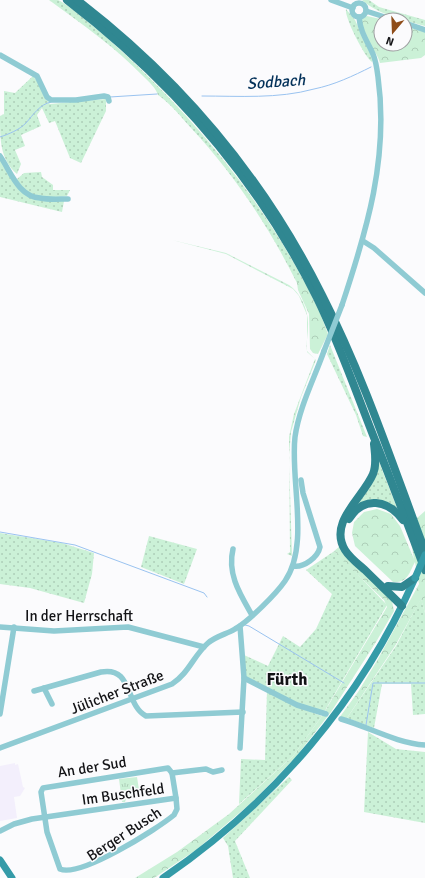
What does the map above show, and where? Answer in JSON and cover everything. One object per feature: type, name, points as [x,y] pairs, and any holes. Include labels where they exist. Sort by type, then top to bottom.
[{"type":"highway","points":[[67,0],[114,38],[164,84],[213,139],[249,186],[284,239],[317,298],[341,353],[425,570]]},
{"type":"highway","points":[[77,0],[134,47],[186,98],[231,151],[281,222],[312,275],[343,338],[425,552]]},
{"type":"highway","points":[[373,435],[376,461],[373,473],[368,485],[346,516],[342,526],[341,538],[348,554],[404,603]]},
{"type":"highway","points":[[404,603],[350,549],[346,536],[346,525],[351,516],[359,508],[377,503],[394,509],[408,526]]},
{"type":"highway","points":[[388,586],[402,587],[415,578]]},
{"type":"main road","points":[[163,878],[236,822],[300,759],[346,700],[380,646],[404,603],[425,555]]},
{"type":"main road","points":[[0,860],[12,878]]},
{"type":"street","points":[[331,0],[353,8]]},
{"type":"street","points":[[353,8],[359,2],[364,5],[366,11]]},
{"type":"street","points":[[301,480],[303,493],[320,547],[318,552],[304,566],[293,565],[297,546],[295,437],[303,407],[342,305],[363,241],[378,176],[382,124],[376,64],[361,30],[359,17],[354,14],[353,8]]},
{"type":"street","points":[[359,17],[363,16],[366,11]]},
{"type":"street","points":[[366,11],[373,13]]},
{"type":"street","points":[[413,26],[425,30]]},
{"type":"street","points":[[0,55],[36,75],[51,100],[104,96],[109,99]]},
{"type":"street","points":[[0,156],[18,185],[27,194],[40,198],[68,199]]},
{"type":"street","points":[[363,241],[374,248],[425,293]]},
{"type":"street","points":[[233,549],[231,562],[232,573],[252,615]]},
{"type":"street","name":"Jülicher Straße","points":[[0,748],[164,688],[176,681],[188,670],[204,647],[211,640],[240,626],[252,615],[280,587],[293,565]]},
{"type":"street","name":"In der Herrschaft","points":[[0,626],[57,631],[128,627],[146,630],[204,647]]},
{"type":"street","points":[[240,626],[244,678],[240,748]]},
{"type":"street","points":[[0,714],[1,696],[14,627]]},
{"type":"street","points":[[34,691],[101,672],[110,671],[117,674],[124,680],[141,713],[147,716],[243,712]]},
{"type":"street","points":[[244,678],[295,704],[326,714]]},
{"type":"street","points":[[44,688],[52,704]]},
{"type":"street","points":[[341,719],[366,726],[401,742],[425,745]]},
{"type":"street","name":"An der Sud","points":[[44,818],[41,792],[45,787],[168,768],[172,773]]},
{"type":"street","name":"Im Buschfeld","points":[[0,831],[17,823],[176,798],[172,773],[206,769],[213,772],[222,770]]},
{"type":"street","name":"Berger Busch","points":[[44,818],[50,842],[61,873],[71,876],[92,870],[145,838],[175,814],[177,808],[176,798]]},
{"type":"shaded area","points":[[15,763],[15,765],[18,764],[23,787],[25,788],[20,796],[14,797],[17,818],[0,821],[0,766]]},
{"type":"green space","points":[[49,0],[58,0],[62,2],[106,37],[164,92],[191,121],[241,182],[264,214],[305,283],[297,283],[275,242],[250,202],[222,164],[180,115],[158,95],[150,83],[121,55]]},
{"type":"green space","points":[[362,0],[369,0],[379,7],[397,12],[381,12]]},
{"type":"green space","points":[[346,9],[355,20],[373,59],[372,62],[356,37],[348,20]]},
{"type":"green space","points":[[367,16],[373,17],[373,49],[366,37],[362,25],[362,19]]},
{"type":"green space","points":[[413,17],[425,20],[425,26],[413,23]]},
{"type":"green space","points":[[413,28],[425,32],[425,55],[421,58],[380,63],[375,52],[413,52]]},
{"type":"green space","points":[[33,76],[50,104],[106,99],[106,111],[81,163],[70,158],[55,121],[49,123],[42,108],[37,115],[41,126],[21,135],[25,146],[15,150],[21,164],[17,174],[7,162],[2,148],[0,133],[0,116],[4,114],[4,91],[15,93]]},
{"type":"green space","points":[[0,158],[25,194],[64,201],[62,212],[0,197]]},
{"type":"green space","points":[[41,172],[42,177],[53,185],[53,190],[70,190],[67,196],[46,198],[28,194],[17,181],[17,179],[24,173]]},
{"type":"green space","points":[[172,240],[226,253],[289,285],[293,288],[301,298],[306,309],[308,320],[307,340],[307,315],[299,296],[293,289],[226,254]]},
{"type":"green space","points":[[297,283],[305,283],[320,313],[328,334],[318,354],[313,353],[310,349],[309,314],[298,290]]},
{"type":"green space","points":[[330,345],[367,437],[363,436],[356,415],[327,354]]},
{"type":"green space","points":[[315,359],[316,360],[301,397],[291,432],[289,455],[289,437],[294,414]]},
{"type":"green space","points":[[379,462],[397,508],[387,502],[357,505],[371,485]]},
{"type":"green space","points":[[289,465],[292,556],[287,554],[290,552]]},
{"type":"green space","points":[[377,509],[391,514],[400,526],[414,559],[408,526],[425,511],[425,613],[421,599],[395,646],[347,718],[339,718],[358,692],[378,659],[419,584],[415,562],[405,579],[398,582],[393,582],[355,546],[352,533],[354,522],[364,512]]},
{"type":"green space","points":[[0,533],[62,543],[94,553],[92,574],[84,603],[30,588],[0,584]]},
{"type":"green space","points":[[149,536],[197,549],[184,584],[141,567]]},
{"type":"green space","points":[[340,546],[392,601],[394,611],[376,642],[331,712],[295,758],[251,803],[196,850],[154,878],[135,878],[177,852],[229,814],[293,756],[322,716],[387,607],[384,600],[340,558],[337,553],[333,552]]},
{"type":"green space","points":[[333,552],[337,553],[387,605],[324,712],[303,706],[245,676],[244,655],[268,666],[283,636],[300,647],[316,629],[332,594],[306,570]]},
{"type":"green space","points":[[421,598],[425,613],[425,714],[413,715],[411,684],[382,684],[374,728],[347,718],[396,646]]},
{"type":"green space","points":[[267,690],[297,707],[322,716],[293,756],[239,804],[241,759],[265,760]]},
{"type":"green space","points":[[368,732],[396,749],[425,752],[425,823],[364,812]]},
{"type":"green space","points":[[137,777],[140,796],[126,799],[125,802],[122,802],[119,779]]},
{"type":"green space","points":[[289,777],[292,780],[235,841],[250,878],[233,878],[228,846],[223,838]]},
{"type":"waterway","name":"Sodbach","points":[[202,96],[272,96],[300,92],[336,83],[371,67]]},
{"type":"waterway","name":"Sodbach","points":[[110,97],[157,94]]},
{"type":"waterway","name":"Sodbach","points":[[0,137],[20,128],[40,107],[51,102]]},
{"type":"waterway","points":[[0,532],[75,545],[204,593],[207,597]]},
{"type":"waterway","points":[[245,625],[344,683]]},
{"type":"waterway","points":[[366,725],[373,683],[425,683]]},
{"type":"district","name":"Fürth","points":[[287,679]]}]
